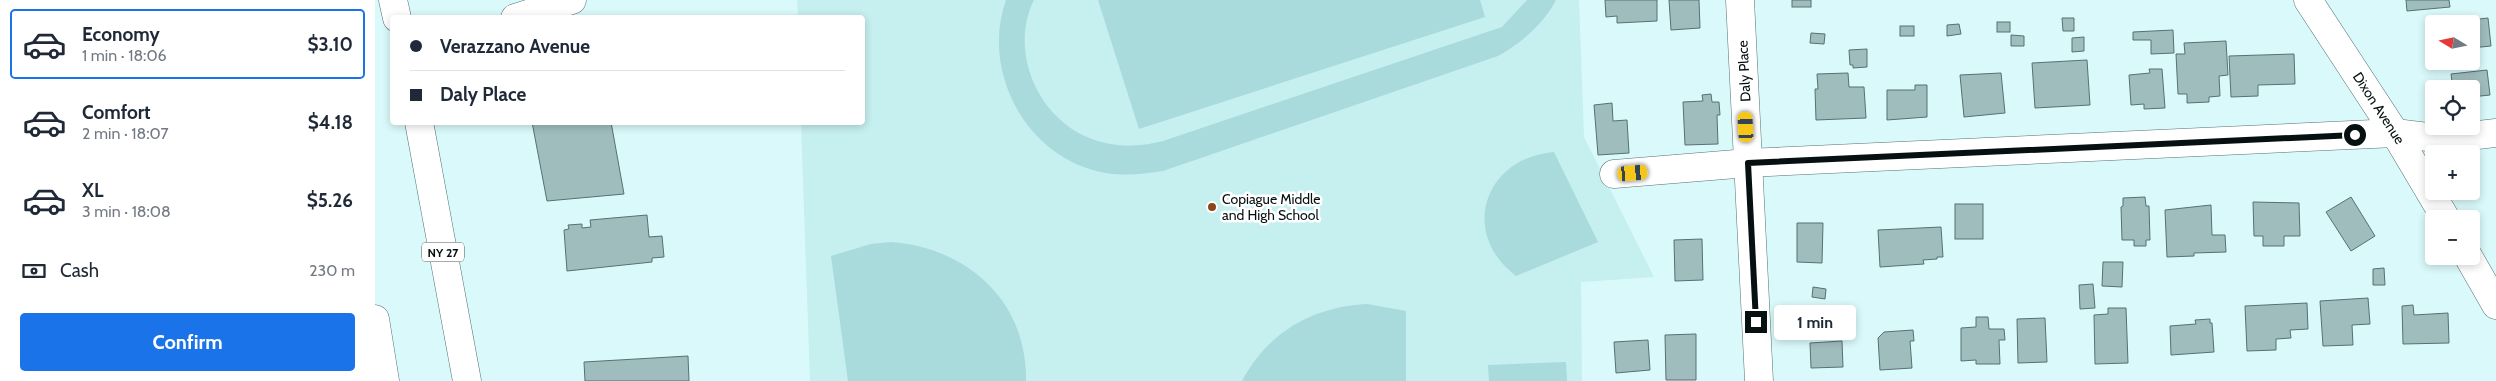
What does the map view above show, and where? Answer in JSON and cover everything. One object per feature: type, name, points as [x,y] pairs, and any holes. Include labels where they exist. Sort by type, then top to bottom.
[{"type":"main road","points":[[393,0],[396,15]]},
{"type":"main road","points":[[524,15],[572,0]]},
{"type":"main road","name":"Daly Place","points":[[1740,0],[1759,381]]},
{"type":"main road","name":"Dixon Avenue","points":[[2308,0],[2395,133],[2441,210]]},
{"type":"main road","name":"NY 27","points":[[420,125],[467,381]]},
{"type":"main road","points":[[1614,174],[1748,163],[2395,133],[2444,138],[2496,133]]},
{"type":"main road","points":[[2473,265],[2496,304]]},
{"type":"main road","points":[[375,320],[381,365]]},
{"type":"shaded area","name":"Copiague Middle and High School","points":[[797,0],[1579,0],[1584,137],[1654,277],[1581,282],[1582,381],[810,381],[801,125],[865,125],[865,15],[798,15]]},
{"type":"shaded area","points":[[1006,0],[1034,0],[1027,20],[1025,41],[1027,62],[1033,82],[1057,117],[1073,130],[1092,139],[1109,144],[1127,146],[1163,141],[1502,27],[1527,0],[1556,0],[1545,17],[1531,32],[1498,56],[1163,171],[1141,174],[1113,174],[1078,165],[1054,151],[1033,132],[1017,109],[1006,83],[1000,56],[1000,28]]},
{"type":"shaded area","points":[[1098,0],[1480,0],[1485,17],[1139,129]]},
{"type":"shaded area","points":[[1554,152],[1598,242],[1516,276],[1498,259],[1488,239],[1485,219],[1487,200],[1496,183],[1511,168],[1530,157]]},
{"type":"shaded area","points":[[891,242],[919,246],[945,255],[968,268],[988,284],[1004,303],[1016,326],[1024,352],[1026,381],[848,381],[831,256],[871,244]]},
{"type":"shaded area","points":[[1367,304],[1406,311],[1406,381],[1242,381],[1265,349],[1278,336],[1294,325],[1328,310]]},
{"type":"shaded area","points":[[1566,362],[1567,381],[1489,381],[1488,365]]},
{"type":"building","points":[[1605,0],[1657,0],[1657,21],[1617,23],[1617,16],[1606,17]]},
{"type":"building","points":[[1669,0],[1699,0],[1700,28],[1671,30]]},
{"type":"building","points":[[1792,0],[1811,0],[1811,7],[1792,7]]},
{"type":"building","points":[[2406,0],[2449,0],[2450,7],[2407,11]]},
{"type":"building","points":[[2062,18],[2074,18],[2074,31],[2063,31]]},
{"type":"building","points":[[2488,18],[2491,46],[2480,47],[2480,19]]},
{"type":"building","points":[[1997,22],[2010,22],[2010,32],[1997,32]]},
{"type":"building","points":[[1959,24],[1961,34],[1947,36],[1947,25]]},
{"type":"building","points":[[1900,26],[1914,26],[1914,36],[1900,36]]},
{"type":"building","points":[[2173,30],[2174,53],[2151,54],[2151,40],[2133,40],[2133,32]]},
{"type":"building","points":[[1811,33],[1825,34],[1824,44],[1810,43]]},
{"type":"building","points":[[2011,35],[2024,36],[2024,46],[2011,46]]},
{"type":"building","points":[[2084,37],[2084,51],[2072,52],[2072,38]]},
{"type":"building","points":[[2226,41],[2228,75],[2219,76],[2220,96],[2209,97],[2209,102],[2187,103],[2187,94],[2178,94],[2176,54],[2185,54],[2184,43]]},
{"type":"building","points":[[1867,49],[1867,67],[1853,68],[1853,65],[1850,65],[1849,50]]},
{"type":"building","points":[[2294,54],[2295,84],[2258,85],[2258,96],[2231,97],[2229,56]]},
{"type":"building","points":[[2087,60],[2090,105],[2035,108],[2032,63]]},
{"type":"building","points":[[2149,69],[2162,69],[2165,108],[2144,109],[2144,104],[2131,105],[2129,75],[2150,73]]},
{"type":"building","points":[[2487,70],[2490,95],[2480,96],[2480,80],[2452,80],[2451,74]]},
{"type":"building","points":[[1848,73],[1849,87],[1864,87],[1866,118],[1816,120],[1815,89],[1818,89],[1817,74]]},
{"type":"building","points":[[2001,73],[2005,113],[1964,117],[1960,75]]},
{"type":"building","points":[[1915,85],[1927,85],[1927,117],[1887,120],[1887,90],[1915,90]]},
{"type":"building","points":[[1711,94],[1712,102],[1719,102],[1720,115],[1717,115],[1718,144],[1685,145],[1683,102],[1703,101],[1702,95]]},
{"type":"building","points":[[1612,103],[1613,121],[1627,120],[1629,153],[1598,155],[1594,105]]},
{"type":"building","points":[[533,125],[612,125],[624,194],[547,201]]},
{"type":"building","points":[[2145,197],[2146,206],[2149,206],[2150,240],[2146,240],[2146,246],[2134,246],[2134,240],[2122,240],[2121,207],[2123,206],[2123,198]]},
{"type":"building","points":[[2351,197],[2375,236],[2351,251],[2326,212]]},
{"type":"building","points":[[2253,202],[2299,203],[2300,236],[2284,236],[2284,246],[2263,246],[2263,236],[2254,236]]},
{"type":"building","points":[[1955,204],[1983,204],[1983,239],[1955,239]]},
{"type":"building","points":[[2211,205],[2212,235],[2225,235],[2226,252],[2194,253],[2194,256],[2167,257],[2165,210]]},
{"type":"building","points":[[647,215],[649,237],[662,236],[664,257],[652,258],[652,262],[567,271],[564,230],[569,229],[568,225],[582,224],[582,228],[591,227],[590,220]]},
{"type":"building","points":[[1797,223],[1823,223],[1822,263],[1797,262]]},
{"type":"building","points":[[1941,227],[1943,257],[1923,260],[1924,264],[1880,267],[1878,230]]},
{"type":"building","points":[[1702,239],[1703,280],[1675,281],[1674,240]]},
{"type":"building","points":[[2103,262],[2123,262],[2122,287],[2102,286]]},
{"type":"building","points":[[2384,268],[2385,285],[2373,285],[2373,269]]},
{"type":"building","points":[[2093,284],[2095,308],[2080,309],[2079,285]]},
{"type":"building","points":[[1813,287],[1826,289],[1825,299],[1812,297]]},
{"type":"building","points":[[2368,298],[2370,324],[2352,325],[2353,345],[2323,346],[2320,301]]},
{"type":"building","points":[[2307,303],[2308,329],[2290,330],[2291,338],[2276,339],[2276,350],[2247,351],[2245,306]]},
{"type":"building","points":[[2413,305],[2414,315],[2448,313],[2449,343],[2403,344],[2402,306]]},
{"type":"building","points":[[2108,308],[2126,308],[2128,363],[2095,364],[2094,315],[2108,314]]},
{"type":"building","points":[[1976,317],[1988,317],[1989,329],[2004,329],[2005,340],[1999,340],[2000,364],[1976,364],[1976,360],[1961,361],[1961,328],[1976,327]]},
{"type":"building","points":[[2045,318],[2047,362],[2018,363],[2017,319]]},
{"type":"building","points":[[2210,319],[2210,323],[2212,323],[2214,352],[2171,355],[2170,326],[2196,324],[2195,320]]},
{"type":"building","points":[[1913,330],[1914,341],[1910,341],[1912,368],[1880,370],[1878,338],[1884,332]]},
{"type":"building","points":[[1696,334],[1696,380],[1666,380],[1665,335]]},
{"type":"building","points":[[1648,340],[1650,370],[1616,373],[1614,342]]},
{"type":"building","points":[[1842,341],[1843,367],[1811,368],[1810,343]]},
{"type":"building","points":[[688,356],[689,381],[585,381],[584,362]]},
{"type":"place","name":"Copiague Middle and High School","points":[[1212,207]]},
{"type":"route","points":[[1756,322],[1748,163],[2355,135]]}]
